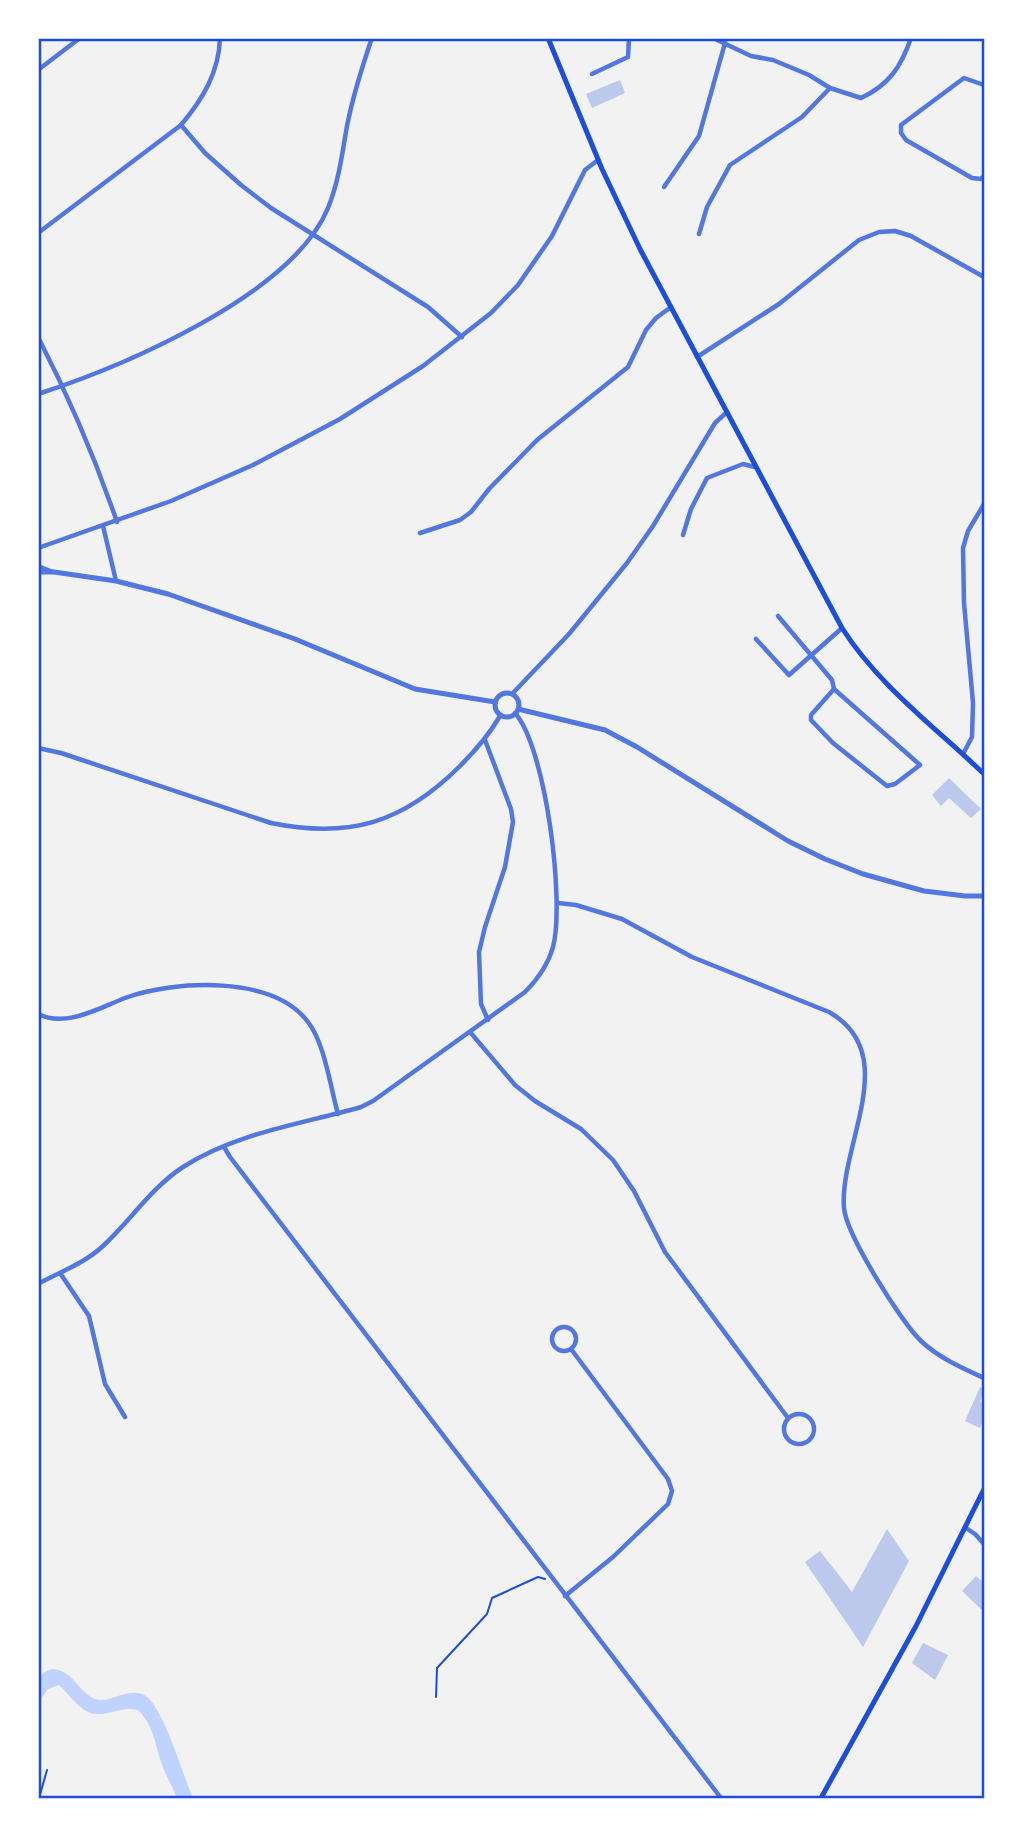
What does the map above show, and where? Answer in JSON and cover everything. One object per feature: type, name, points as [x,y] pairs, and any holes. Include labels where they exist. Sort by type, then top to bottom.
[{"type":"main road","points":[[548,38],[598,160],[671,307],[842,628],[878,676],[985,774]]},
{"type":"main road","points":[[821,1798],[916,1626],[985,1489]]},
{"type":"street","points":[[38,70],[80,38]]},
{"type":"street","points":[[38,233],[180,125],[196,107],[208,87],[216,65],[220,38]]},
{"type":"street","points":[[38,394],[138,356],[221,311],[281,271],[314,234],[336,187],[353,99],[372,38]]},
{"type":"street","points":[[592,74],[625,60],[630,54],[629,38]]},
{"type":"street","points":[[713,38],[751,56],[772,60],[809,75],[830,88],[861,98],[883,87],[891,79],[911,38]]},
{"type":"street","points":[[664,187],[699,136],[725,43]]},
{"type":"street","points":[[985,85],[964,78],[901,125],[901,133],[906,140],[972,178],[981,179],[985,176]]},
{"type":"street","points":[[699,234],[707,207],[730,165],[802,117],[830,88]]},
{"type":"street","points":[[180,125],[205,153],[271,208],[428,307],[462,337]]},
{"type":"street","points":[[38,548],[117,522],[213,484],[297,443],[382,393],[462,337],[491,313],[531,268],[559,225],[585,170],[598,160]]},
{"type":"street","points":[[697,357],[779,304],[859,240],[879,232],[895,231],[911,236],[985,277]]},
{"type":"street","points":[[420,533],[460,520],[471,512],[537,440],[628,367],[646,330],[656,317],[671,307]]},
{"type":"street","points":[[38,337],[97,463],[117,522]]},
{"type":"street","points":[[727,412],[715,423],[653,526],[627,563],[569,634],[512,694],[500,695],[495,702],[495,709],[500,716],[508,717],[517,711],[605,730],[788,841],[863,874],[925,891],[985,896]]},
{"type":"street","points":[[683,535],[691,509],[706,478],[743,464],[755,467]]},
{"type":"street","points":[[963,754],[972,737],[973,703],[964,603],[963,548],[968,531],[985,504]]},
{"type":"street","points":[[103,526],[116,581]]},
{"type":"street","points":[[38,566],[54,572]]},
{"type":"street","points":[[38,572],[116,581],[168,594],[244,620],[415,689],[495,702]]},
{"type":"street","points":[[778,616],[832,680],[834,690],[920,765],[895,785],[887,786],[833,743],[811,720],[811,715],[834,690]]},
{"type":"street","points":[[756,639],[789,675],[842,628]]},
{"type":"street","points":[[38,1284],[85,1260],[101,1248],[150,1194],[171,1175],[196,1159],[224,1147],[373,1101],[526,992],[543,971],[554,944],[558,903],[553,851],[541,783],[528,731],[517,711],[518,701],[512,694]]},
{"type":"street","points":[[38,748],[61,753],[271,823],[298,829],[325,830],[367,824],[407,808],[449,777],[485,739],[500,716]]},
{"type":"street","points":[[485,739],[511,808],[513,822],[505,867],[485,927],[480,952],[478,975],[481,1004],[488,1020]]},
{"type":"street","points":[[558,903],[576,905],[622,919],[692,957],[828,1012],[848,1026],[861,1046],[866,1068],[844,1195],[847,1223],[910,1329],[933,1351],[985,1378]]},
{"type":"street","points":[[38,1014],[51,1019],[72,1017],[137,994],[172,987],[224,986],[275,998],[298,1010],[314,1031],[338,1114]]},
{"type":"street","points":[[470,1032],[515,1085],[535,1101],[581,1129],[613,1160],[634,1191],[665,1252],[788,1418]]},
{"type":"street","points":[[224,1147],[721,1798]]},
{"type":"street","points":[[60,1273],[89,1316],[105,1384],[125,1417]]},
{"type":"street","points":[[567,1328],[574,1332],[576,1343],[571,1349],[563,1351],[556,1348],[552,1340],[556,1331],[567,1328]]},
{"type":"street","points":[[565,1596],[633,1538],[667,1504],[672,1491],[668,1479],[571,1349]]},
{"type":"street","points":[[799,1415],[808,1417],[814,1427],[806,1443],[796,1444],[787,1438],[784,1429],[788,1418],[799,1415]]},
{"type":"street","points":[[966,1528],[985,1544]]},
{"type":"path","points":[[436,1697],[438,1668],[488,1614],[492,1598],[538,1577],[546,1580]]},
{"type":"path","points":[[39,1798],[47,1770]]},
{"type":"water","points":[[52,1669],[65,1673],[95,1699],[136,1693],[150,1699],[171,1740],[193,1798],[177,1798],[150,1728],[138,1710],[125,1709],[94,1714],[84,1710],[59,1685],[48,1689],[39,1702],[40,1678]]},
{"type":"building","points":[[620,80],[625,93],[592,108],[586,94]]},
{"type":"building","points":[[949,778],[981,809],[971,818],[949,798],[941,806],[932,795]]},
{"type":"building","points":[[980,1387],[984,1389],[980,1402],[984,1403],[984,1418],[980,1428],[965,1421]]},
{"type":"building","points":[[887,1529],[909,1561],[863,1647],[805,1562],[820,1551],[852,1592]]},
{"type":"building","points":[[976,1576],[984,1583],[984,1612],[962,1591]]},
{"type":"building","points":[[923,1643],[948,1655],[935,1680],[912,1663]]}]
